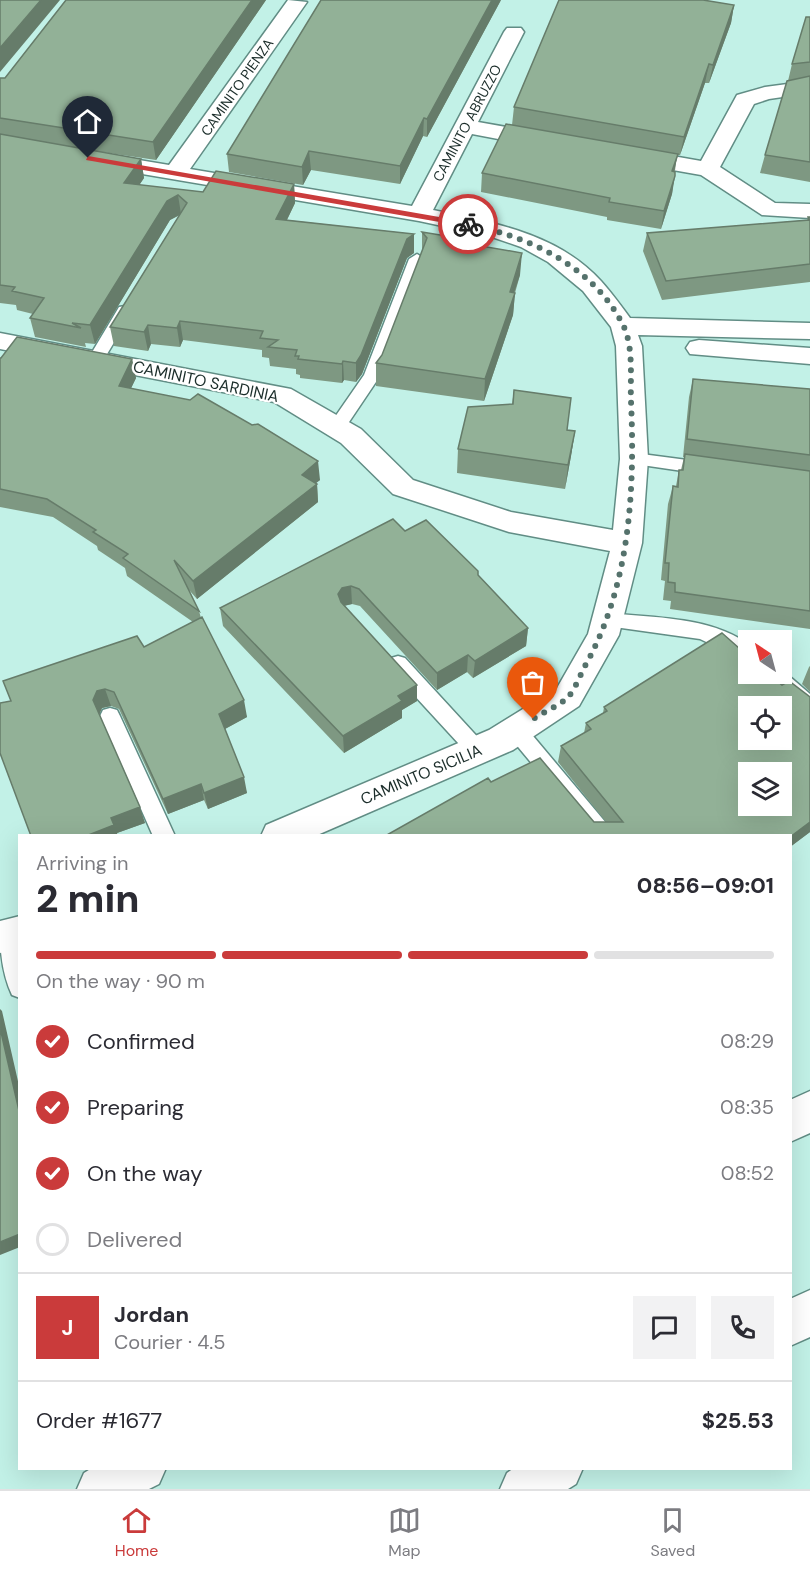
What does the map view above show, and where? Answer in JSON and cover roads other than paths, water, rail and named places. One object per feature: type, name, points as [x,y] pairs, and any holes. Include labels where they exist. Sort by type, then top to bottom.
[{"type":"street","name":"CAMINITO PIENZA","points":[[176,172],[297,2]]},
{"type":"street","name":"CAMINITO ABRUZZO","points":[[419,214],[514,32]]},
{"type":"street","points":[[708,169],[745,100],[765,93],[810,87]]},
{"type":"street","points":[[465,126],[569,145]]},
{"type":"street","points":[[615,153],[708,169],[770,210],[810,211]]},
{"type":"street","points":[[70,156],[419,214],[495,230],[544,249],[592,286],[626,336],[690,347],[810,356]]},
{"type":"street","points":[[626,336],[810,331]]},
{"type":"street","name":"CAMINITO SICILIA","points":[[282,834],[477,750],[516,730],[568,697],[603,635],[627,543],[634,459],[626,336]]},
{"type":"street","name":"CAMINITO SARDINIA","points":[[0,341],[282,395],[351,436],[403,487],[509,522],[627,543]]},
{"type":"street","points":[[792,1122],[810,1110]]},
{"type":"street","points":[[792,1324],[810,1311]]},
{"type":"street","points":[[100,1489],[139,1470]]},
{"type":"street","points":[[523,1489],[556,1470]]},
{"type":"lane","points":[[337,427],[372,376],[417,259]]},
{"type":"lane","points":[[96,359],[132,300]]},
{"type":"lane","points":[[634,459],[728,471]]},
{"type":"lane","points":[[607,620],[717,634],[738,645]]},
{"type":"lane","points":[[382,647],[477,750]]},
{"type":"lane","points":[[784,684],[810,706]]},
{"type":"lane","points":[[110,716],[164,834]]},
{"type":"lane","points":[[516,730],[604,834]]},
{"type":"lane","points":[[9,934],[18,977]]}]
